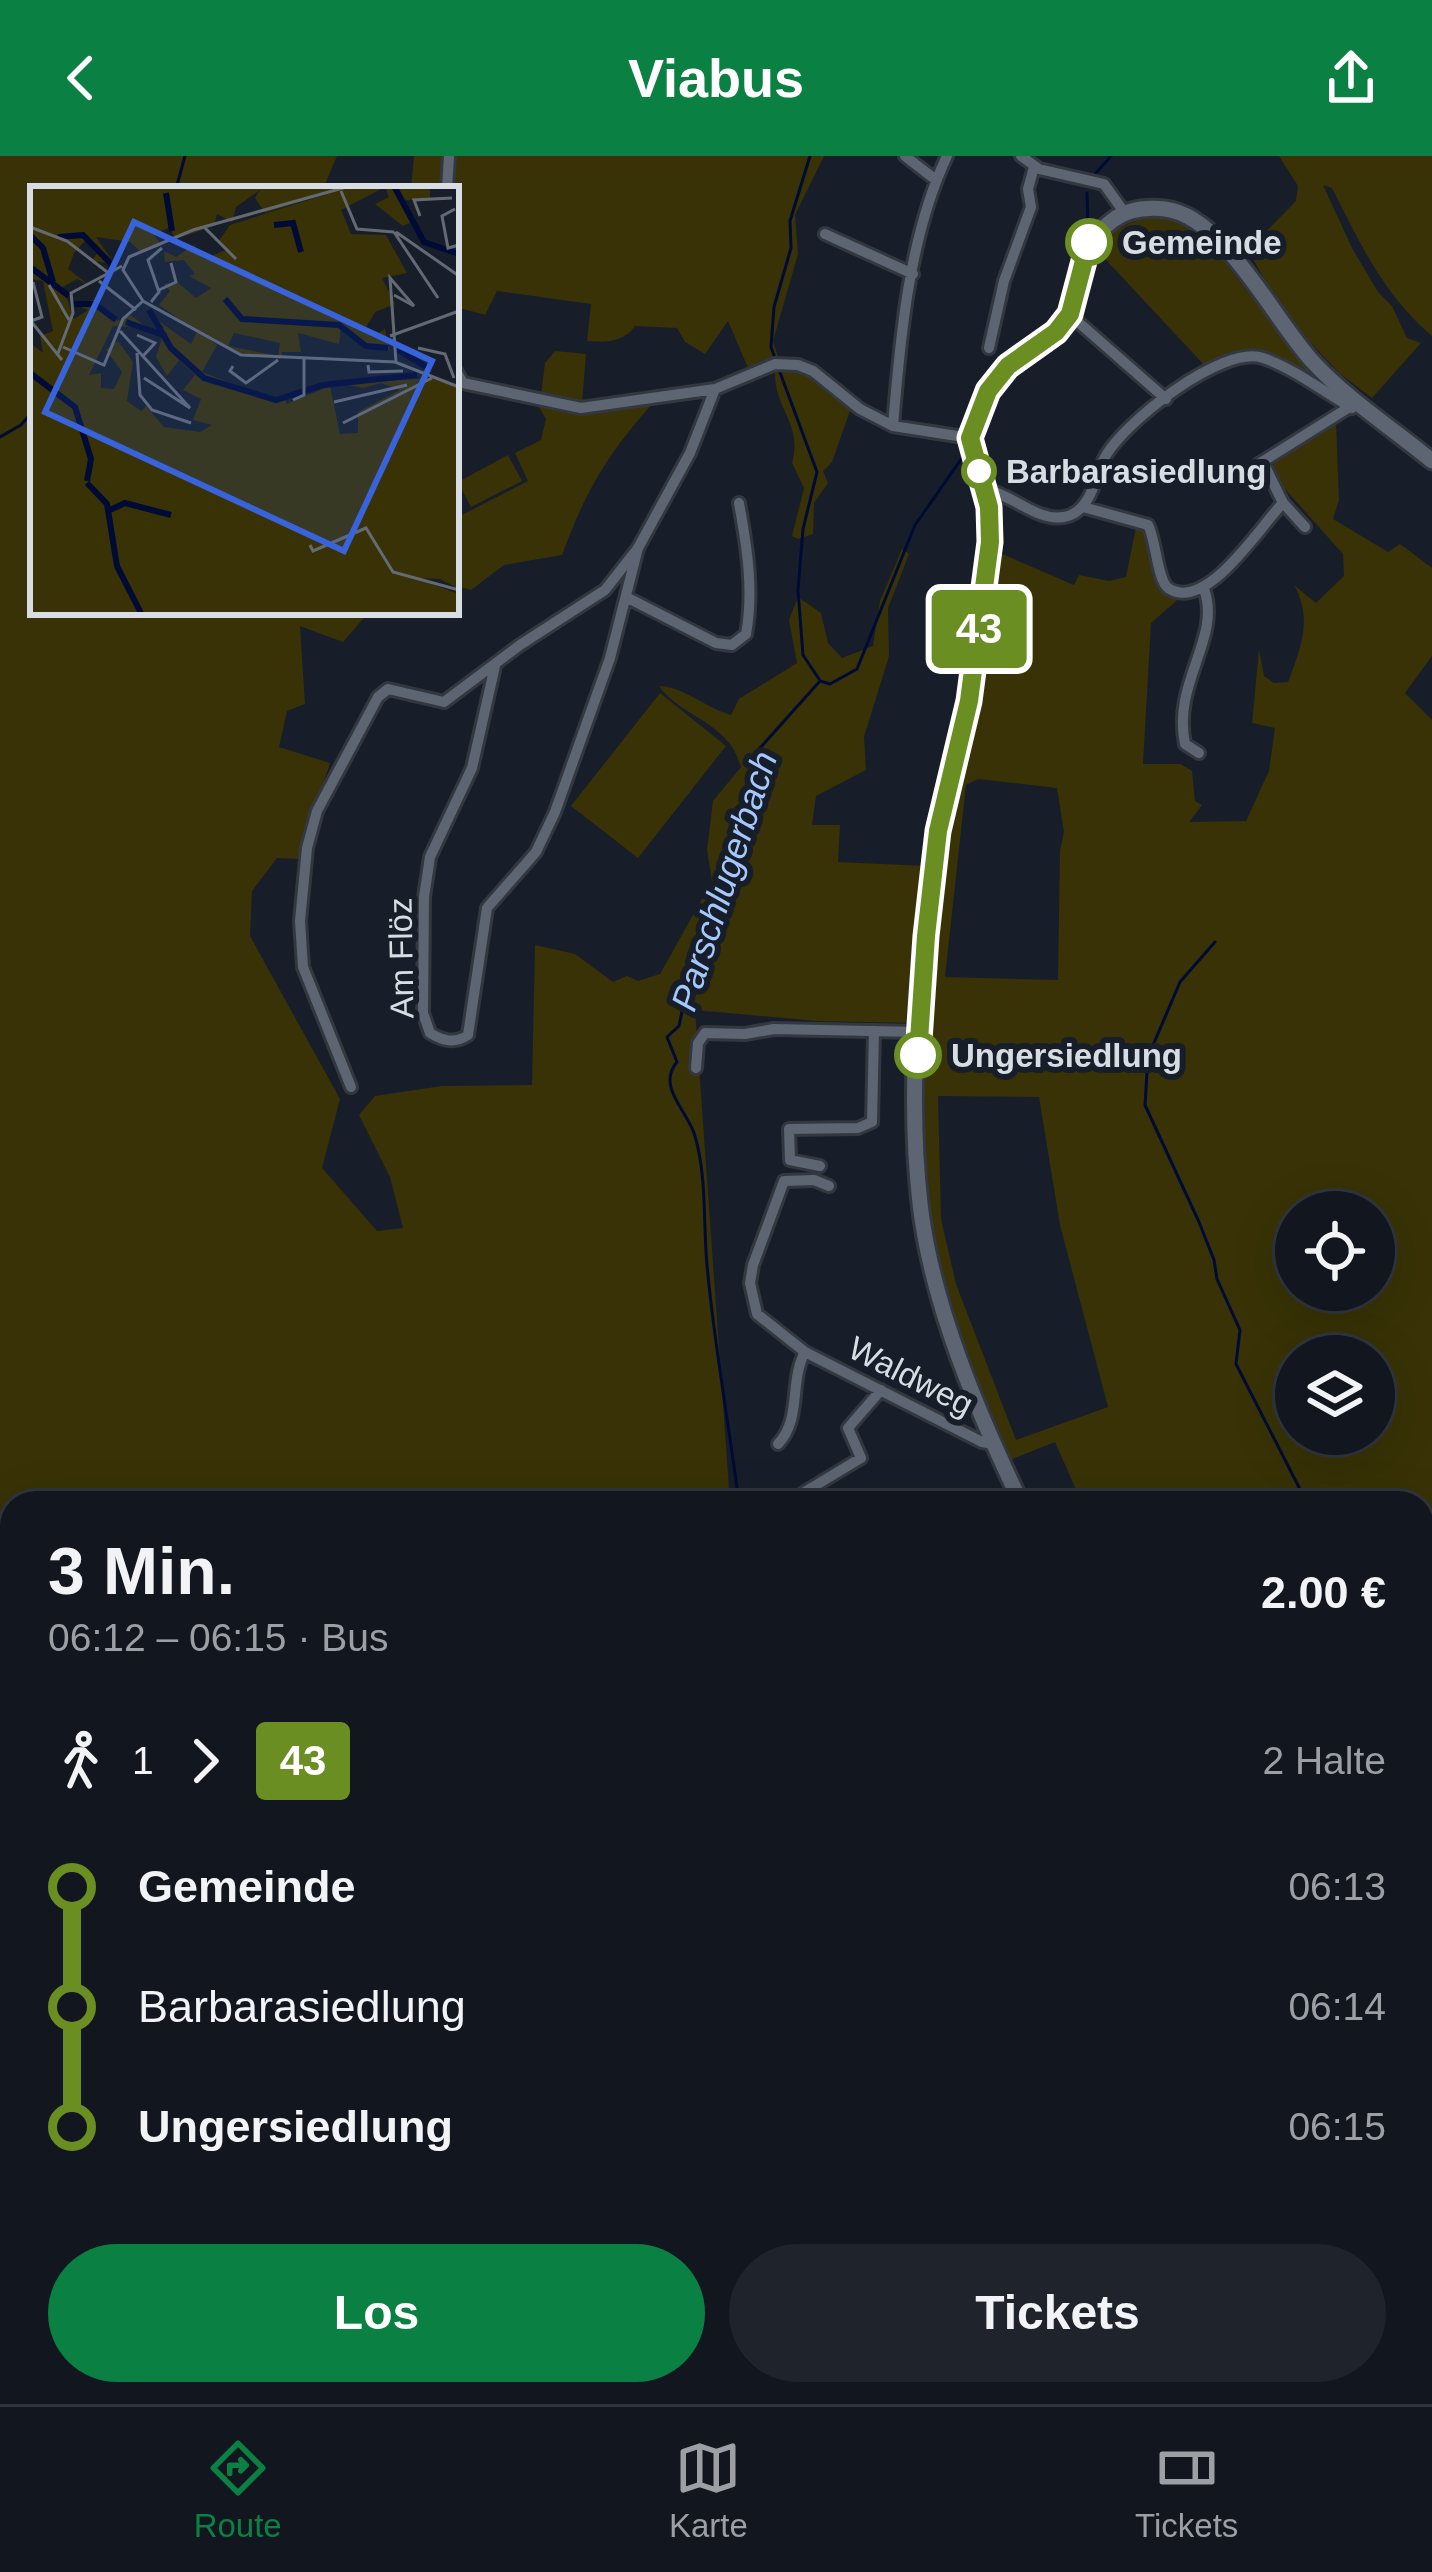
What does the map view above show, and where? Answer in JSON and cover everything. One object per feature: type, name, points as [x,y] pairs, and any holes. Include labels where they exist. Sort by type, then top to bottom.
[{"type":"main road","points":[[1016,1491],[993,1444],[947,1318],[920,1204],[916,1132],[919,1032],[938,831],[969,701],[990,542],[986,490],[970,438],[988,391],[1008,366],[1074,317],[1089,242],[1124,212],[1168,209],[1201,225],[1218,240],[1314,363],[1355,404],[1432,460]]},
{"type":"street","points":[[447,186],[449,156]]},
{"type":"street","points":[[905,156],[936,180]]},
{"type":"street","points":[[893,426],[913,274],[936,180],[947,156]]},
{"type":"street","points":[[1021,156],[1104,184],[1124,212]]},
{"type":"street","points":[[989,348],[1004,281],[1031,207],[1028,189],[1038,164]]},
{"type":"street","points":[[825,235],[913,274]]},
{"type":"street","points":[[1074,317],[1166,399]]},
{"type":"street","points":[[986,490],[1049,517],[1072,515],[1083,507],[1107,453],[1166,399],[1210,366],[1235,356],[1260,356],[1355,404]]},
{"type":"street","points":[[459,380],[581,408],[715,388],[779,364],[813,371],[860,410],[893,426],[970,438]]},
{"type":"street","points":[[351,1087],[303,967],[302,900],[307,848],[317,812],[378,697],[388,689],[444,702],[533,635],[605,590],[638,548],[691,453],[715,388]]},
{"type":"street","points":[[1305,526],[1283,503],[1260,463],[1355,404]]},
{"type":"street","points":[[626,597],[716,643],[732,645],[746,634],[749,591],[739,503]]},
{"type":"street","points":[[1083,507],[1148,525],[1167,587],[1185,591],[1204,589],[1225,572],[1283,503]]},
{"type":"street","name":"Am Flöz","points":[[495,666],[472,768],[430,857],[424,897],[423,1012],[430,1034],[441,1040],[460,1041],[468,1036],[487,908],[536,852],[555,812],[610,658],[638,548]]},
{"type":"street","points":[[1198,753],[1186,744],[1181,721],[1187,684],[1210,619],[1204,589]]},
{"type":"street","points":[[696,1068],[698,1043],[706,1033],[774,1029],[919,1032]]},
{"type":"street","points":[[820,1166],[790,1160],[789,1129],[858,1128],[872,1122],[874,1031]]},
{"type":"street","name":"Waldweg","points":[[829,1186],[814,1180],[784,1181],[750,1283],[757,1314],[805,1352],[993,1444]]},
{"type":"street","name":"Waldweg","points":[[778,1444],[790,1427],[798,1365],[805,1352]]},
{"type":"street","points":[[805,1491],[861,1458],[848,1428],[880,1390]]},
{"type":"shaded area","points":[[0,156],[337,156],[324,186],[30,186],[30,615],[366,615],[343,642],[300,626],[305,704],[287,711],[279,747],[330,763],[298,859],[277,858],[252,891],[250,936],[340,1099],[322,1168],[377,1231],[403,1228],[390,1177],[359,1115],[375,1096],[442,1086],[532,1085],[535,945],[575,954],[613,982],[660,974],[712,881],[707,850],[713,801],[741,767],[726,739],[659,686],[731,715],[739,699],[797,663],[789,620],[798,597],[821,613],[828,643],[842,658],[873,646],[880,601],[902,549],[909,554],[888,608],[889,656],[864,737],[866,770],[816,796],[812,825],[840,825],[838,862],[926,866],[912,1023],[817,1021],[695,1010],[729,1491],[0,1491]]},
{"type":"shaded area","points":[[414,156],[444,156],[441,186],[411,186]]},
{"type":"shaded area","points":[[452,156],[824,156],[795,215],[798,254],[773,341],[779,360],[749,370],[728,321],[705,354],[685,342],[677,328],[635,326],[614,340],[587,341],[591,304],[497,291],[485,315],[459,308],[459,186],[450,186]]},
{"type":"shaded area","points":[[1279,156],[1432,156],[1432,336],[1386,286],[1332,188],[1323,185],[1378,292],[1392,306],[1407,338],[1421,343],[1372,398],[1339,373],[1264,293],[1262,275],[1248,250],[1296,201],[1298,186]]},
{"type":"shaded area","points":[[1161,216],[1187,224],[1209,242],[1301,360],[1348,400],[1244,353],[1205,366],[1095,248],[1125,226]]},
{"type":"shaded area","points":[[555,351],[586,354],[582,403],[541,395],[545,363]]},
{"type":"shaded area","points":[[786,368],[805,371],[851,408],[832,462],[823,471],[828,483],[814,503],[813,534],[798,539],[792,536],[804,488],[792,463],[794,438],[775,372]]},
{"type":"shaded area","points":[[536,402],[580,413],[653,403],[599,474],[562,555],[504,565],[471,590],[459,587],[459,516],[528,481],[515,453],[541,440],[546,419]]},
{"type":"shaded area","points":[[1336,423],[1339,500],[1333,519],[1388,552],[1400,544],[1432,568],[1432,656],[1405,693],[1432,720],[1432,1491],[1077,1491],[1055,1442],[1007,1461],[949,1312],[925,1215],[921,1094],[935,879],[993,550],[1074,585],[1079,575],[1109,581],[1126,577],[1137,522],[1145,530],[1163,586],[1183,595],[1151,623],[1143,764],[1181,764],[1192,771],[1195,801],[1202,805],[1189,822],[1246,821],[1269,771],[1275,728],[1252,723],[1259,650],[1264,676],[1274,683],[1288,682],[1304,621],[1294,585],[1316,603],[1344,576],[1343,554],[1277,480],[1272,468],[1276,458]],"holes":[[[978,779],[1057,788],[1064,832],[1058,980],[945,977],[966,785]],[[938,1096],[1039,1097],[1060,1225],[1108,1407],[1016,1440],[956,1284],[941,1219]]]},
{"type":"shaded area","points":[[508,455],[522,481],[471,507],[459,481]]},
{"type":"shaded area","points":[[660,693],[726,746],[638,858],[571,806]]},
{"type":"waterway","points":[[177,186],[185,156]]},
{"type":"waterway","points":[[775,358],[771,347],[774,307],[791,248],[790,221],[810,156]]},
{"type":"waterway","name":"Parschlugerbach","points":[[1096,173],[1111,156]]},
{"type":"waterway","name":"Parschlugerbach","points":[[1087,193],[1088,225]]},
{"type":"waterway","name":"Parschlugerbach","points":[[1083,295],[1088,270]]},
{"type":"waterway","name":"Parschlugerbach","points":[[979,438],[1005,386],[1061,339],[1073,321]]},
{"type":"waterway","points":[[778,367],[817,472],[803,529],[798,590],[803,655],[819,679]]},
{"type":"waterway","points":[[0,437],[30,414]]},
{"type":"waterway","name":"Parschlugerbach","points":[[737,1491],[710,1295],[701,1168],[695,1136],[672,1090],[671,1071],[677,1062],[667,1037],[679,1026],[686,993],[722,896],[759,749],[820,681],[830,684],[857,669],[915,525],[962,458]]},
{"type":"waterway","points":[[1215,942],[1180,982],[1148,1057],[1145,1105],[1199,1222],[1240,1330],[1236,1364],[1301,1491]]},
{"type":"bus line","name":"43","points":[[918,1055],[938,831],[969,701],[990,542],[986,490],[970,438],[988,391],[1008,366],[1056,332],[1070,314],[1089,242]]},
{"type":"place","name":"Gemeinde","points":[[1089,242]]},
{"type":"place","name":"Barbarasiedlung","points":[[979,471]]},
{"type":"place","name":"Ungersiedlung","points":[[918,1055]]}]
